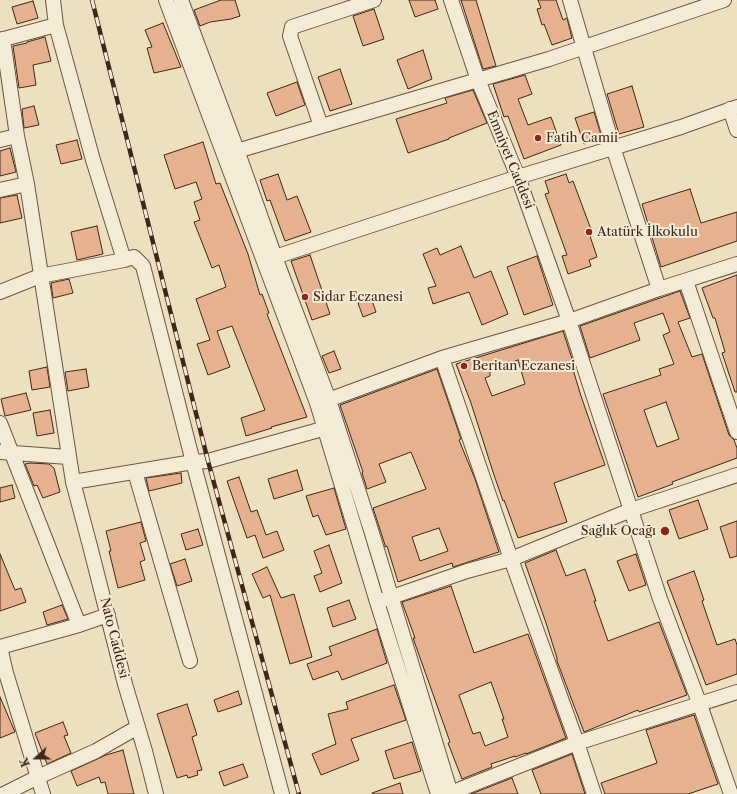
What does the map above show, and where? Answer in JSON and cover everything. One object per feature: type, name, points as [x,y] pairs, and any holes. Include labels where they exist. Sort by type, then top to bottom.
[{"type":"street","points":[[53,0],[56,25],[93,160],[124,260]]},
{"type":"street","points":[[166,0],[275,257],[323,402],[326,428],[377,602],[447,794]]},
{"type":"street","points":[[181,0],[231,153],[371,530],[447,794]]},
{"type":"street","points":[[321,126],[290,36],[292,27],[374,0]]},
{"type":"street","name":"Emniyet Caddesi","points":[[451,0],[478,80],[518,177],[569,321],[660,599],[700,705],[731,794]]},
{"type":"street","points":[[570,0],[613,147],[659,288]]},
{"type":"street","points":[[231,153],[478,80],[584,47],[724,0]]},
{"type":"street","points":[[1,39],[56,25]]},
{"type":"street","name":"Nato Caddesi","points":[[1,39],[27,184],[73,482],[108,616],[146,751],[156,794]]},
{"type":"street","points":[[275,257],[518,177],[681,127],[734,108],[737,130]]},
{"type":"street","points":[[0,140],[18,136]]},
{"type":"street","points":[[0,190],[27,184]]},
{"type":"street","points":[[0,292],[40,276],[134,257],[143,266],[193,462],[282,794]]},
{"type":"street","points":[[323,402],[442,358],[569,321],[659,288],[686,281],[737,264]]},
{"type":"street","points":[[686,281],[737,432]]},
{"type":"street","points":[[442,358],[594,794]]},
{"type":"street","points":[[0,423],[6,453],[79,625]]},
{"type":"street","points":[[73,482],[193,462],[208,461],[326,428]]},
{"type":"street","points":[[6,453],[68,457]]},
{"type":"street","points":[[136,472],[190,661]]},
{"type":"street","points":[[377,602],[467,570],[511,558],[631,510],[737,475]]},
{"type":"street","points":[[43,794],[3,674],[0,647],[108,616]]},
{"type":"street","points":[[447,794],[577,743],[737,692]]},
{"type":"street","points":[[4,794],[96,751],[138,726]]},
{"type":"building","points":[[221,0],[235,0],[240,16],[210,22],[200,26],[194,10]]},
{"type":"building","points":[[409,0],[435,0],[438,9],[415,17]]},
{"type":"building","points":[[461,0],[476,0],[496,66],[483,69]]},
{"type":"building","points":[[538,0],[556,0],[563,20],[567,18],[572,38],[552,45],[544,24],[542,25],[537,9],[541,8]]},
{"type":"building","points":[[33,1],[38,18],[17,24],[12,7]]},
{"type":"building","points":[[374,9],[384,39],[363,46],[353,16]]},
{"type":"building","points":[[163,23],[181,67],[154,73],[147,48],[152,47],[145,30]]},
{"type":"building","points":[[45,37],[51,61],[33,65],[36,85],[19,88],[13,46]]},
{"type":"building","points":[[423,50],[432,79],[408,89],[397,60]]},
{"type":"building","points":[[340,69],[352,104],[330,111],[318,77]]},
{"type":"building","points":[[525,75],[532,94],[518,99],[528,125],[551,117],[561,145],[524,159],[508,116],[504,117],[493,84]]},
{"type":"building","points":[[297,82],[305,105],[276,116],[267,93]]},
{"type":"building","points":[[632,86],[644,127],[619,134],[607,94]]},
{"type":"building","points":[[473,90],[487,123],[449,139],[408,153],[396,119],[447,103],[445,98]]},
{"type":"building","points":[[34,106],[39,125],[24,128],[22,109]]},
{"type":"building","points":[[594,112],[602,138],[584,144],[575,118]]},
{"type":"building","points":[[77,140],[82,159],[61,164],[56,145]]},
{"type":"building","points":[[203,142],[216,184],[220,183],[248,254],[260,295],[262,294],[269,313],[267,314],[307,417],[246,436],[241,418],[265,410],[232,326],[217,331],[230,367],[208,375],[197,344],[210,340],[196,299],[226,287],[219,265],[212,268],[194,222],[200,220],[194,202],[202,199],[196,182],[175,189],[164,155]]},
{"type":"building","points":[[10,148],[16,172],[0,176],[0,151]]},
{"type":"building","points":[[278,174],[287,200],[297,196],[311,232],[285,241],[270,200],[267,201],[260,180]]},
{"type":"building","points":[[566,174],[569,183],[573,181],[592,232],[589,233],[597,257],[589,260],[591,266],[568,274],[562,256],[567,255],[545,194],[549,193],[545,181]]},
{"type":"building","points":[[690,189],[701,223],[737,212],[737,241],[661,267],[642,204]]},
{"type":"building","points":[[17,195],[22,218],[0,223],[0,198]]},
{"type":"building","points":[[97,226],[103,254],[77,260],[71,232]]},
{"type":"building","points":[[461,246],[474,278],[491,271],[508,314],[482,325],[469,292],[433,304],[428,288],[436,286],[423,254],[437,248],[440,255]]},
{"type":"building","points":[[310,255],[330,314],[312,320],[291,261]]},
{"type":"building","points":[[537,256],[553,305],[524,315],[507,267]]},
{"type":"building","points":[[737,275],[737,392],[735,392],[722,353],[725,352],[715,318],[713,318],[702,288]]},
{"type":"building","points":[[69,279],[73,293],[53,298],[51,283]]},
{"type":"building","points":[[680,291],[690,318],[678,322],[692,357],[702,354],[729,435],[734,440],[737,448],[737,458],[672,482],[673,484],[638,497],[603,394],[661,375],[659,369],[674,364],[663,335],[670,332],[663,313],[634,323],[640,340],[590,358],[580,326]],"holes":[[[666,402],[679,439],[657,447],[644,410]]]},
{"type":"building","points":[[371,298],[376,312],[363,317],[358,303]]},
{"type":"building","points":[[563,331],[573,362],[571,363],[581,396],[605,465],[554,483],[567,522],[518,538],[504,500],[503,501],[471,403],[456,364]],"holes":[[[518,360],[525,384],[492,396],[485,378],[490,376],[490,371]]]},
{"type":"building","points":[[334,351],[341,369],[329,373],[322,356]]},
{"type":"building","points":[[47,367],[50,387],[32,390],[29,371]]},
{"type":"building","points":[[86,369],[89,387],[68,391],[65,372]]},
{"type":"building","points":[[437,369],[461,439],[459,440],[475,479],[499,552],[453,567],[452,563],[398,582],[373,508],[426,489],[411,452],[379,464],[386,482],[367,489],[362,473],[363,472],[340,405]],"holes":[[[439,528],[448,551],[420,561],[412,537]]]},
{"type":"building","points":[[26,393],[31,410],[5,416],[1,399]]},
{"type":"building","points":[[50,410],[54,433],[37,436],[33,413]]},
{"type":"building","points":[[25,464],[49,464],[54,468],[60,492],[43,498],[37,485],[34,486]]},
{"type":"building","points":[[297,470],[303,490],[274,499],[268,479]]},
{"type":"building","points":[[181,473],[182,483],[149,491],[146,478]]},
{"type":"building","points":[[239,477],[251,512],[257,510],[266,535],[277,531],[284,550],[263,558],[255,535],[247,538],[227,481]]},
{"type":"building","points":[[12,485],[15,498],[0,502],[0,488]]},
{"type":"building","points":[[334,488],[346,529],[326,535],[318,515],[313,517],[306,496]]},
{"type":"building","points":[[698,500],[708,529],[679,539],[669,510]]},
{"type":"building","points":[[737,521],[737,556],[730,558],[720,527]]},
{"type":"building","points":[[141,522],[146,541],[140,543],[145,560],[140,562],[145,580],[118,588],[106,531]]},
{"type":"building","points":[[198,529],[203,545],[186,550],[181,534]]},
{"type":"building","points":[[329,545],[342,583],[320,592],[314,576],[322,573],[314,551]]},
{"type":"building","points":[[556,550],[566,576],[585,569],[608,641],[659,622],[687,695],[639,712],[638,710],[584,732],[557,661],[546,623],[525,563]]},
{"type":"building","points":[[0,554],[15,590],[21,588],[26,602],[0,611]]},
{"type":"building","points":[[636,554],[646,585],[629,591],[617,561]]},
{"type":"building","points":[[185,559],[192,581],[177,586],[170,564]]},
{"type":"building","points":[[267,567],[281,598],[294,594],[312,657],[290,664],[270,595],[263,598],[252,574]]},
{"type":"building","points":[[694,571],[704,600],[702,601],[717,645],[735,639],[737,645],[737,674],[706,685],[667,581]]},
{"type":"building","points":[[451,586],[474,653],[528,634],[566,738],[526,754],[491,764],[492,767],[462,779],[448,743],[450,742],[413,638],[415,638],[402,602]],"holes":[[[491,682],[504,719],[502,719],[508,737],[485,746],[480,732],[473,734],[459,695]]]},
{"type":"building","points":[[349,600],[356,619],[333,627],[327,608]]},
{"type":"building","points":[[62,605],[68,619],[47,625],[43,612]]},
{"type":"building","points":[[377,629],[387,663],[342,680],[338,671],[313,680],[307,664],[332,655],[329,647]]},
{"type":"building","points":[[394,685],[406,720],[351,739],[359,760],[321,775],[312,754],[336,744],[328,714],[348,709],[346,702]]},
{"type":"building","points":[[238,691],[242,704],[218,712],[214,700]]},
{"type":"building","points":[[0,697],[15,732],[0,738]]},
{"type":"building","points":[[187,704],[197,735],[192,737],[202,770],[197,771],[198,775],[188,778],[187,775],[177,778],[157,714]]},
{"type":"building","points":[[694,715],[718,784],[688,794],[605,794],[601,783],[657,763],[646,730]]},
{"type":"building","points":[[63,722],[68,735],[64,736],[71,753],[47,764],[35,733]]},
{"type":"building","points":[[412,742],[421,771],[394,779],[385,751]]},
{"type":"building","points":[[123,750],[134,794],[108,794],[105,782],[101,783],[99,777],[77,786],[71,771],[106,755]]},
{"type":"building","points":[[572,754],[585,794],[541,794],[532,770]]},
{"type":"building","points":[[243,764],[248,777],[224,786],[219,772]]},
{"type":"building","points":[[512,778],[518,794],[471,794]]},
{"type":"building","points":[[400,783],[403,794],[372,794],[372,793]]},
{"type":"railway","points":[[92,0],[208,461],[299,794]]},
{"type":"place","name":"Fatih Camii","points":[[538,138]]},
{"type":"place","name":"Atatürk İlkokulu","points":[[589,232]]},
{"type":"place","name":"Sidar Eczanesi","points":[[305,297]]},
{"type":"place","name":"Beritan Eczanesi","points":[[464,366]]},
{"type":"place","name":"Sağlık Ocağı","points":[[665,531]]}]
